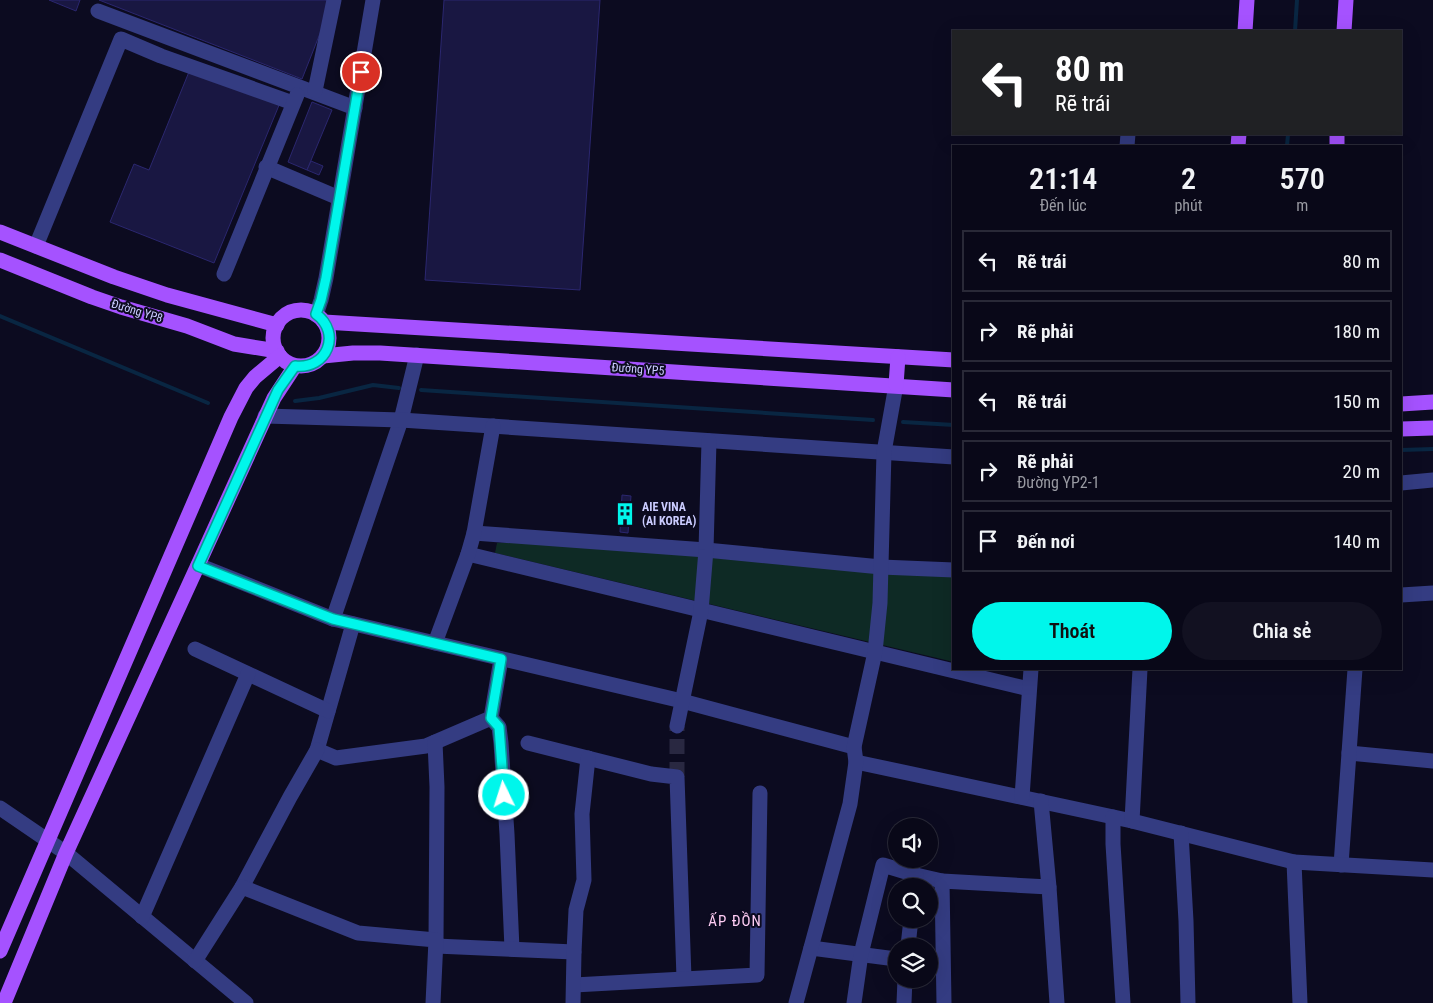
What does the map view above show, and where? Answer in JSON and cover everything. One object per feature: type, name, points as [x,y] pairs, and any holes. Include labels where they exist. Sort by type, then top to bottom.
[{"type":"main road","points":[[1245,30],[1247,0]]},
{"type":"main road","points":[[1344,30],[1346,0]]},
{"type":"main road","name":"Đường YP8","points":[[0,232],[114,277],[167,295],[277,325]]},
{"type":"main road","name":"Đường YP8","points":[[0,260],[121,307],[187,326],[234,344],[278,354]]},
{"type":"main road","points":[[320,318],[329,333],[329,342],[323,356],[318,361],[309,365],[295,366],[285,361],[278,354],[274,336],[277,325],[285,316],[303,310],[320,318],[952,360]]},
{"type":"main road","name":"Đường YP5","points":[[323,356],[359,353],[417,356],[952,390]]},
{"type":"main road","points":[[0,951],[243,391],[278,354]]},
{"type":"main road","points":[[896,385],[898,357]]},
{"type":"main road","points":[[4,1003],[66,853],[278,390],[295,366]]},
{"type":"main road","points":[[1402,404],[1433,402]]},
{"type":"main road","points":[[1402,428],[1433,428]]},
{"type":"street","points":[[224,274],[293,103],[307,89],[334,0]]},
{"type":"street","points":[[320,318],[373,0]]},
{"type":"street","points":[[98,11],[355,108]]},
{"type":"street","points":[[36,246],[121,39],[160,56],[293,103]]},
{"type":"street","points":[[266,167],[339,198]]},
{"type":"street","points":[[333,619],[401,420],[417,356]]},
{"type":"street","points":[[796,1003],[850,804],[855,754],[875,652],[880,603],[884,452],[896,385]]},
{"type":"street","points":[[266,416],[401,420],[952,457]]},
{"type":"street","points":[[435,643],[474,533],[493,426]]},
{"type":"street","points":[[677,726],[702,611],[709,441]]},
{"type":"street","points":[[1402,482],[1433,480]]},
{"type":"street","points":[[474,533],[706,550],[881,567],[952,570]]},
{"type":"street","points":[[468,554],[1029,689]]},
{"type":"street","points":[[198,566],[333,619],[682,701],[855,754],[1022,797],[1132,821],[1294,862],[1433,870]]},
{"type":"street","points":[[1402,595],[1433,593]]},
{"type":"street","points":[[195,961],[242,887],[317,750],[353,624]]},
{"type":"street","points":[[195,649],[328,711]]},
{"type":"street","points":[[491,718],[501,659]]},
{"type":"street","points":[[1022,797],[1031,670]]},
{"type":"street","points":[[1132,821],[1140,670]]},
{"type":"street","points":[[1341,865],[1354,670]]},
{"type":"street","points":[[142,917],[248,674]]},
{"type":"street","points":[[317,750],[336,758],[426,746],[491,718]]},
{"type":"street","points":[[491,718],[499,727],[501,743],[512,949]]},
{"type":"street","points":[[433,1003],[436,943],[437,788],[435,742]]},
{"type":"street","points":[[528,744],[651,774],[677,777],[684,978]]},
{"type":"street","points":[[1349,753],[1433,761]]},
{"type":"street","points":[[573,1003],[576,910],[584,880],[582,814],[588,758]]},
{"type":"street","points":[[574,985],[757,974],[760,793]]},
{"type":"street","points":[[1042,801],[1050,888],[1057,1003]]},
{"type":"street","points":[[0,808],[66,853],[246,1003]]},
{"type":"street","points":[[1113,817],[1123,1003]]},
{"type":"street","points":[[1181,833],[1186,912],[1188,1003]]},
{"type":"street","points":[[1294,862],[1300,1003]]},
{"type":"street","points":[[854,1003],[861,954],[883,865],[909,878]]},
{"type":"street","points":[[938,881],[1050,888]]},
{"type":"street","points":[[938,938],[942,881]]},
{"type":"street","points":[[242,887],[358,933],[436,943],[574,952]]},
{"type":"street","points":[[811,948],[888,958]]},
{"type":"street","points":[[938,972],[944,1003]]},
{"type":"street","points":[[904,1003],[905,988]]},
{"type":"green space","points":[[521,542],[952,575],[952,662],[495,553],[497,543]]},
{"type":"building","points":[[49,0],[80,0],[76,11]]},
{"type":"building","points":[[99,0],[325,0],[332,3],[302,79]]},
{"type":"building","points":[[444,0],[600,0],[580,290],[425,280]]},
{"type":"building","points":[[193,62],[282,98],[214,263],[110,222],[134,164],[149,170]]},
{"type":"building","points":[[312,102],[332,110],[307,170],[288,162]]},
{"type":"building","points":[[311,161],[323,166],[319,175],[307,170]]},
{"type":"building","name":"AIE VINA (AI KOREA)","points":[[622,495],[631,496],[628,533],[620,532]]},
{"type":"waterway","points":[[1295,30],[1297,0]]},
{"type":"waterway","points":[[1287,145],[1288,135]]},
{"type":"waterway","points":[[0,316],[208,403]]},
{"type":"waterway","points":[[295,401],[319,398],[373,385],[399,388]]},
{"type":"waterway","points":[[421,390],[873,420]]},
{"type":"waterway","points":[[903,422],[952,425]]},
{"type":"waterway","points":[[1402,450],[1433,449]]},
{"type":"tunnel","points":[[677,726],[677,777]]},
{"type":"place","name":"AIE VINA (AI KOREA)","points":[[625,514]]},
{"type":"district","name":"ẤP ĐỒN","points":[[735,921]]},
{"type":"route","points":[[361,72],[326,278],[316,314],[328,328],[328,346],[321,358],[314,363],[305,366],[295,366],[278,390],[198,566],[333,619],[501,659],[491,718],[499,727],[504,795]]}]
